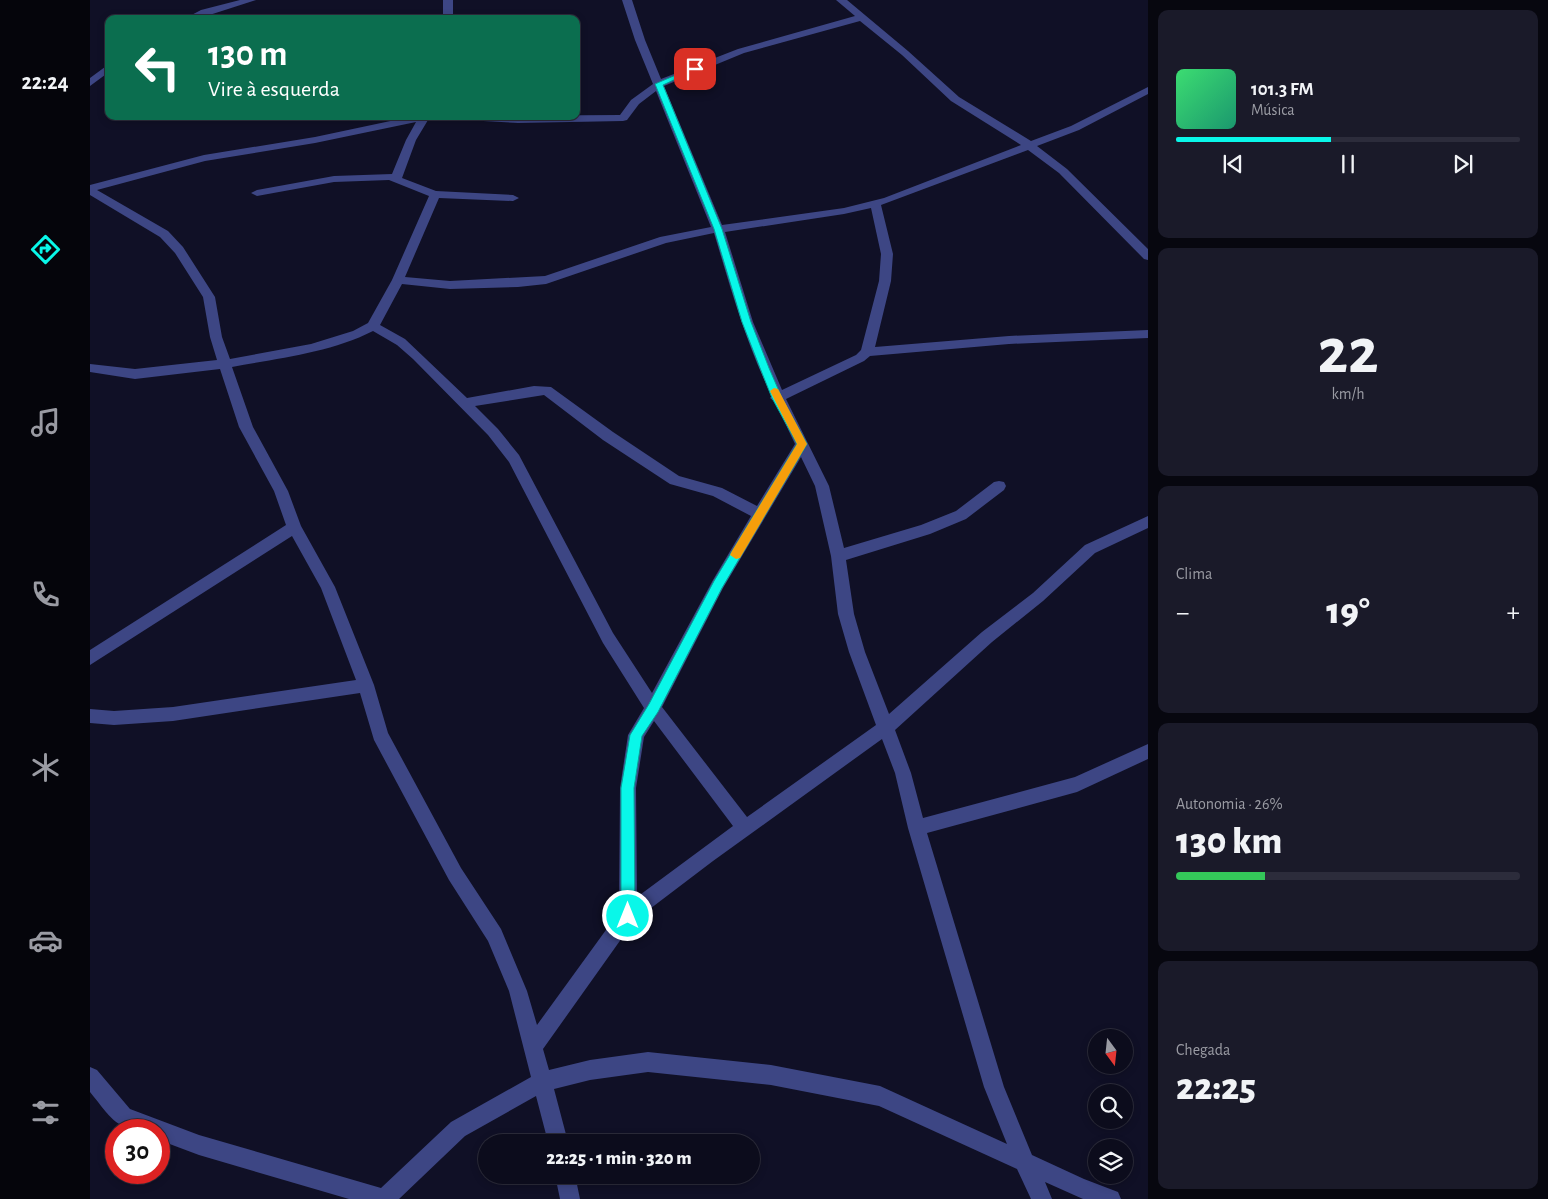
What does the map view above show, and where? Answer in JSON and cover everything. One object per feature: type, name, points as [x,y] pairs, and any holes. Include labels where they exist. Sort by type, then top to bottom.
[{"type":"street","points":[[198,15],[251,0]]},
{"type":"street","points":[[448,0],[448,15]]},
{"type":"street","points":[[627,0],[640,40],[718,229],[747,322],[777,398],[822,486],[838,556],[846,614],[857,652],[903,773],[917,828],[994,1087],[1042,1199]]},
{"type":"street","points":[[840,0],[863,17],[955,99],[1030,144],[1083,189],[1148,256]]},
{"type":"street","points":[[580,119],[623,118],[635,102],[658,84],[741,51],[863,17]]},
{"type":"street","points":[[90,83],[105,70]]},
{"type":"street","points":[[398,280],[450,285],[518,283],[546,280],[664,240],[718,229],[826,214],[888,200],[1075,128],[1148,90]]},
{"type":"street","points":[[90,189],[204,158],[314,140],[406,120]]},
{"type":"street","points":[[396,179],[411,140],[423,120]]},
{"type":"street","points":[[257,193],[334,179],[390,177],[435,194],[513,198]]},
{"type":"street","points":[[90,189],[164,234],[179,250],[209,297],[216,337],[246,427],[281,491],[294,527],[328,587],[366,685],[380,735],[455,874],[495,935],[518,991],[556,1134]]},
{"type":"street","points":[[90,368],[96,367],[123,374],[135,374],[225,364],[312,348],[357,334],[372,326],[398,280],[435,194]]},
{"type":"street","points":[[777,398],[860,358],[867,352],[886,281],[887,254],[875,203]]},
{"type":"street","points":[[372,326],[402,342],[493,432],[514,458],[608,638],[654,708],[744,828]]},
{"type":"street","points":[[867,352],[1009,340],[1148,334]]},
{"type":"street","points":[[465,404],[534,390],[546,390],[608,436],[675,480],[717,492],[760,514]]},
{"type":"street","points":[[628,916],[628,788],[636,735],[654,708],[718,584],[802,444]]},
{"type":"street","points":[[838,556],[925,530],[960,515],[999,486]]},
{"type":"street","points":[[533,1046],[628,916],[744,828],[886,727],[987,637],[1038,597],[1090,549],[1148,522]]},
{"type":"street","points":[[90,658],[294,527]]},
{"type":"street","points":[[90,716],[114,718],[173,714],[366,685]]},
{"type":"street","points":[[917,828],[1077,784],[1148,751]]},
{"type":"street","points":[[90,1077],[123,1116],[199,1145],[384,1199],[458,1129],[541,1082],[590,1070],[648,1062],[771,1075],[880,1096],[1025,1163],[1111,1199]]},
{"type":"street","points":[[567,1184],[570,1199]]},
{"type":"slow traffic","points":[[736,555],[802,444],[774,391]]},
{"type":"route","points":[[628,916],[628,788],[636,735],[654,708],[718,584],[802,444],[777,398],[747,322],[718,229],[702,186],[658,84],[695,69]]}]
